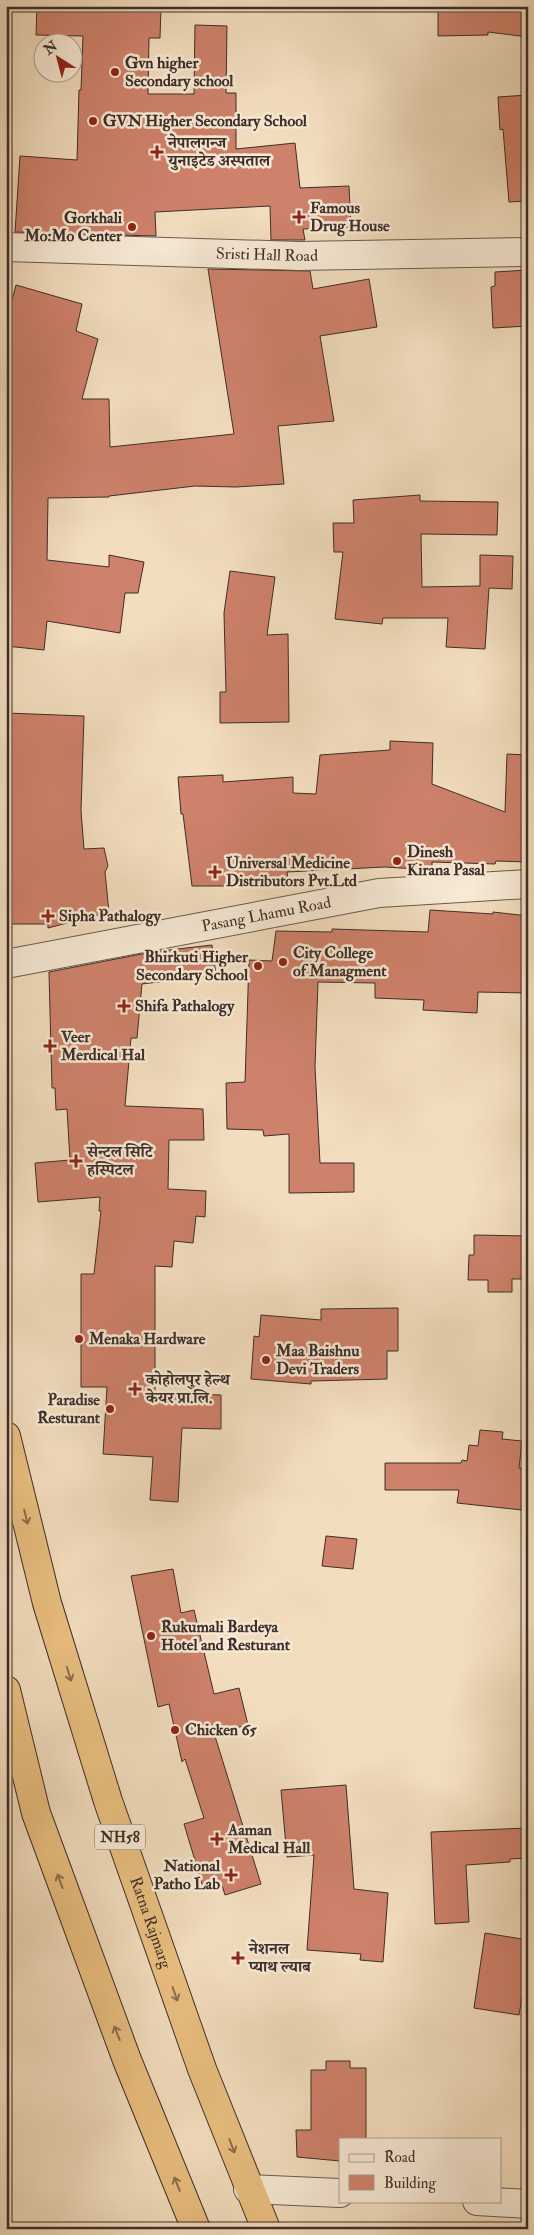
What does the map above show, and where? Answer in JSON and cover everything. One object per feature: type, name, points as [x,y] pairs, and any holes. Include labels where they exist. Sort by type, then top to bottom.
[{"type":"highway","name":"Ratna Rajmarg","points":[[6,1436],[47,1603],[108,1801],[202,2069],[248,2189],[266,2229]]},
{"type":"highway","points":[[6,1690],[36,1813],[126,2060],[196,2229]]},
{"type":"street","name":"Sristi Hall Road","points":[[6,247],[298,256],[528,252]]},
{"type":"street","name":"Pasang Lhamu Road","points":[[6,964],[379,893],[528,884]]},
{"type":"street","points":[[248,2189],[339,2193]]},
{"type":"street","points":[[494,2202],[528,2204]]},
{"type":"building","points":[[37,6],[161,6],[160,38],[149,38],[148,94],[194,94],[195,25],[227,26],[226,93],[236,93],[236,149],[295,143],[300,188],[349,186],[351,227],[303,229],[305,240],[271,240],[270,206],[155,212],[156,236],[15,232],[20,156],[77,160],[79,90],[81,90],[82,82],[82,32],[36,32]]},
{"type":"building","points":[[438,6],[528,6],[528,37],[488,32],[488,35],[438,36]]},
{"type":"building","points":[[528,95],[528,201],[509,202],[503,129],[500,130],[498,97]]},
{"type":"building","points":[[208,269],[310,271],[313,289],[369,279],[377,327],[320,336],[334,421],[278,426],[284,484],[236,487],[195,486],[109,497],[48,498],[47,560],[109,567],[109,555],[144,562],[138,593],[125,593],[120,633],[47,621],[44,650],[6,646],[6,323],[16,285],[82,304],[76,331],[98,339],[82,399],[109,399],[110,447],[234,434]]},
{"type":"building","points":[[528,270],[528,326],[493,328],[491,287],[495,286],[495,272]]},
{"type":"building","points":[[420,495],[420,501],[498,502],[497,535],[421,534],[422,587],[480,586],[480,555],[513,556],[512,589],[489,588],[485,649],[446,647],[448,618],[383,618],[382,624],[335,619],[343,552],[334,552],[333,523],[354,523],[353,500]]},
{"type":"building","points":[[230,571],[275,577],[267,635],[288,634],[289,722],[220,723],[220,692],[226,692],[224,613]]},
{"type":"building","points":[[6,713],[84,716],[81,811],[84,849],[104,848],[108,866],[105,872],[109,912],[48,928],[48,924],[6,924]]},
{"type":"building","points":[[390,741],[433,743],[432,784],[505,812],[507,754],[528,755],[528,862],[496,861],[495,864],[432,862],[432,870],[385,867],[287,872],[288,881],[231,881],[231,886],[192,886],[183,814],[181,814],[178,777],[223,775],[223,782],[293,777],[293,793],[316,794],[320,755],[390,750]]},
{"type":"building","points":[[430,910],[493,914],[493,912],[528,916],[528,993],[478,992],[477,1013],[423,1010],[424,1000],[375,998],[375,983],[318,982],[315,1067],[320,1163],[354,1163],[354,1192],[289,1193],[289,1134],[264,1136],[263,1130],[227,1129],[226,1083],[245,1082],[249,960],[272,961],[276,931],[332,932],[332,929],[428,932]]},
{"type":"building","points":[[212,945],[216,975],[142,984],[137,1038],[131,1038],[125,1106],[203,1109],[204,1140],[169,1140],[168,1189],[206,1191],[205,1217],[196,1216],[193,1243],[174,1241],[172,1267],[155,1266],[155,1393],[221,1395],[221,1429],[182,1428],[178,1502],[150,1500],[153,1457],[103,1454],[107,1387],[81,1387],[81,1274],[94,1274],[101,1211],[99,1211],[100,1197],[38,1202],[35,1163],[70,1160],[67,1109],[56,1110],[55,1088],[52,1088],[49,972],[152,952]]},
{"type":"building","points":[[474,1235],[528,1236],[527,1279],[512,1279],[512,1292],[488,1292],[488,1280],[468,1280],[469,1255],[474,1255]]},
{"type":"building","points":[[398,1308],[398,1351],[387,1351],[387,1379],[311,1381],[311,1384],[251,1379],[254,1336],[259,1337],[261,1315],[321,1320],[321,1309]]},
{"type":"building","points":[[480,1430],[503,1432],[502,1439],[522,1441],[519,1468],[526,1469],[522,1510],[457,1503],[459,1490],[385,1490],[385,1463],[461,1463],[462,1460],[467,1461],[469,1445],[478,1446]]},
{"type":"building","points":[[326,1536],[357,1539],[353,1569],[322,1566]]},
{"type":"building","points":[[173,1569],[181,1613],[194,1610],[214,1694],[239,1688],[248,1725],[214,1733],[261,1884],[225,1895],[221,1882],[203,1887],[184,1824],[204,1818],[185,1759],[182,1762],[169,1704],[158,1707],[131,1576]]},
{"type":"building","points":[[346,1785],[354,1889],[388,1893],[383,1962],[360,1960],[361,1954],[307,1950],[314,1855],[287,1857],[281,1790]]},
{"type":"building","points":[[528,1828],[528,1858],[510,1859],[510,1862],[466,1865],[469,1922],[435,1924],[431,1832]]},
{"type":"building","points":[[485,1933],[528,1940],[524,1967],[528,1967],[528,1998],[522,1997],[519,2015],[474,2008]]},
{"type":"building","points":[[326,2061],[350,2061],[350,2068],[366,2068],[366,2138],[339,2138],[339,2161],[297,2157],[296,2130],[311,2130],[311,2070],[326,2070]]},
{"type":"place","name":"Gvn higher Secondary school","points":[[115,72]]},
{"type":"place","name":"GVN Higher Secondary School","points":[[93,121]]},
{"type":"place","name":"नेपालगन्ज युनाइटेड अस्पताल","points":[[157,152]]},
{"type":"place","name":"Famous Drug House","points":[[299,217]]},
{"type":"place","name":"Gorkhali Mo:Mo Center","points":[[132,227]]},
{"type":"place","name":"Dinesh Kirana Pasal","points":[[397,861]]},
{"type":"place","name":"Universal Medicine Distributors Pvt.Ltd","points":[[215,872]]},
{"type":"place","name":"Sipha Pathalogy","points":[[48,916]]},
{"type":"place","name":"City College of Managment","points":[[283,962]]},
{"type":"place","name":"Bhirkuti Higher Secondary School","points":[[258,966]]},
{"type":"place","name":"Shifa Pathalogy","points":[[124,1006]]},
{"type":"place","name":"Veer Merdical Hal","points":[[50,1046]]},
{"type":"place","name":"सेन्टल सिटि हस्पिटल","points":[[76,1161]]},
{"type":"place","name":"Menaka Hardware","points":[[79,1339]]},
{"type":"place","name":"Maa Baishnu Devi Traders","points":[[266,1360]]},
{"type":"place","name":"काेहाेलपुर हेल्थ केयर प्रा.लि.","points":[[135,1389]]},
{"type":"place","name":"Paradise Resturant","points":[[110,1409]]},
{"type":"place","name":"Rukumali Bardeya Hotel and Resturant","points":[[151,1636]]},
{"type":"place","name":"Chicken 65","points":[[175,1730]]},
{"type":"place","name":"Aaman Medical Hall","points":[[217,1839]]},
{"type":"place","name":"National Patho Lab","points":[[231,1875]]},
{"type":"place","name":"नेशनल प्याथ ल्याब","points":[[238,1958]]}]
